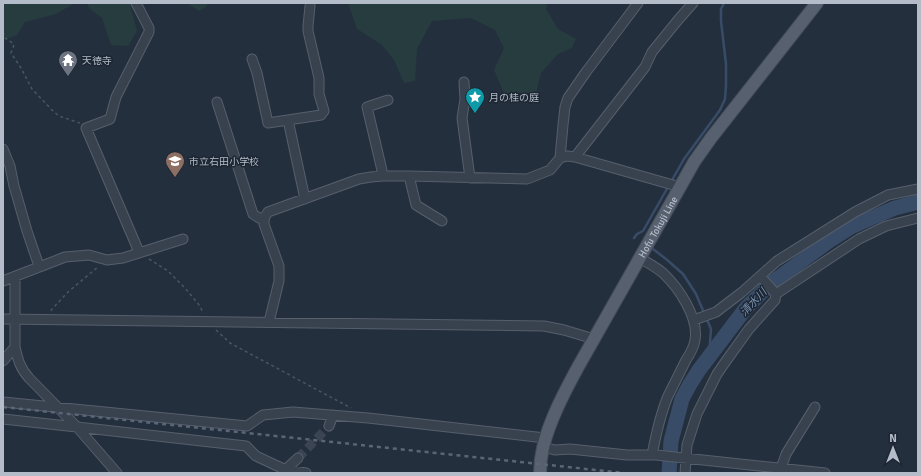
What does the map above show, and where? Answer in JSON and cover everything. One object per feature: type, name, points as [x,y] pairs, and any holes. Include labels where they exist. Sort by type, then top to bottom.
[{"type":"main road","name":"Hofu Tokuji Line","points":[[540,473],[544,443],[564,394],[694,162],[711,138],[817,3]]},
{"type":"street","points":[[136,3],[149,28],[149,32],[116,97],[110,119],[86,128],[139,252]]},
{"type":"street","points":[[269,322],[279,281],[279,266],[264,224],[264,219],[268,212],[359,179],[383,176],[409,176],[527,179],[550,170],[560,158],[565,107],[568,98],[638,3]]},
{"type":"street","points":[[575,157],[645,67],[652,52],[693,3]]},
{"type":"street","points":[[252,59],[257,73],[268,123],[321,115],[324,111],[320,94],[319,78],[308,31],[310,6]]},
{"type":"street","points":[[464,82],[465,100],[462,118],[470,178]]},
{"type":"street","points":[[383,176],[367,107],[388,100]]},
{"type":"street","points":[[217,102],[253,214],[264,219]]},
{"type":"street","points":[[288,120],[305,199]]},
{"type":"street","points":[[3,149],[10,166],[27,231],[40,266]]},
{"type":"street","points":[[560,158],[567,156],[575,157],[680,187]]},
{"type":"street","points":[[409,176],[416,205],[442,221]]},
{"type":"street","points":[[694,320],[716,312],[742,292],[777,261],[855,212],[888,195],[918,189]]},
{"type":"street","points":[[685,473],[683,458],[696,414],[726,360],[775,300],[776,294],[859,239],[886,226],[918,218]]},
{"type":"street","points":[[3,281],[65,256],[89,255],[107,260],[123,258],[183,239]]},
{"type":"street","points":[[640,258],[662,272],[671,282],[688,307],[695,324],[695,341],[692,350],[666,402],[658,422],[654,455]]},
{"type":"street","points":[[15,276],[15,347],[22,370],[77,427],[117,473]]},
{"type":"street","points":[[760,276],[776,294]]},
{"type":"street","points":[[3,319],[544,326],[594,339]]},
{"type":"street","points":[[3,361],[15,347]]},
{"type":"street","points":[[3,402],[247,426],[263,415],[293,412],[368,418],[544,443],[554,450],[570,449],[627,455],[654,455],[825,473]]},
{"type":"street","points":[[781,468],[786,454],[815,407]]},
{"type":"street","points":[[329,426],[333,415]]},
{"type":"street","points":[[3,420],[246,446],[256,456],[285,471],[306,473]]},
{"type":"street","points":[[285,471],[298,458]]},
{"type":"path","points":[[3,32],[6,38],[14,44],[11,53],[32,89],[59,116],[80,123],[86,128]]},
{"type":"path","points":[[139,252],[168,271],[200,306],[206,321],[230,343],[364,414],[368,418]]},
{"type":"path","points":[[51,319],[52,309],[57,303],[107,260]]},
{"type":"green space","points":[[3,3],[75,3],[56,14],[25,22],[17,35],[3,40]]},
{"type":"green space","points":[[86,3],[138,3],[130,5],[137,31],[128,46],[111,45],[102,18],[91,10]]},
{"type":"green space","points":[[187,3],[208,3],[206,7],[199,11]]},
{"type":"green space","points":[[348,3],[548,3],[546,9],[558,29],[576,39],[572,48],[558,54],[541,73],[536,93],[504,93],[494,70],[504,48],[495,30],[471,18],[432,21],[417,49],[415,81],[404,83],[394,60],[382,45],[357,29]]},
{"type":"waterway","points":[[634,238],[637,234],[643,231],[684,159],[720,110],[725,99],[726,64],[721,21],[721,9],[724,3]]},
{"type":"waterway","name":"清水川","points":[[669,473],[671,441],[682,399],[699,370],[746,308],[770,284],[829,241],[851,227],[895,208],[918,202]]},
{"type":"waterway","points":[[653,249],[683,274],[696,294],[711,329],[709,355]]},
{"type":"tunnel","points":[[298,458],[329,426]]},
{"type":"railway","points":[[3,407],[624,473]]},
{"type":"place","name":"天徳寺","points":[[68,77]]},
{"type":"place","name":"月の桂の庭","points":[[475,114]]},
{"type":"place","name":"市立右田小学校","points":[[175,178]]}]
